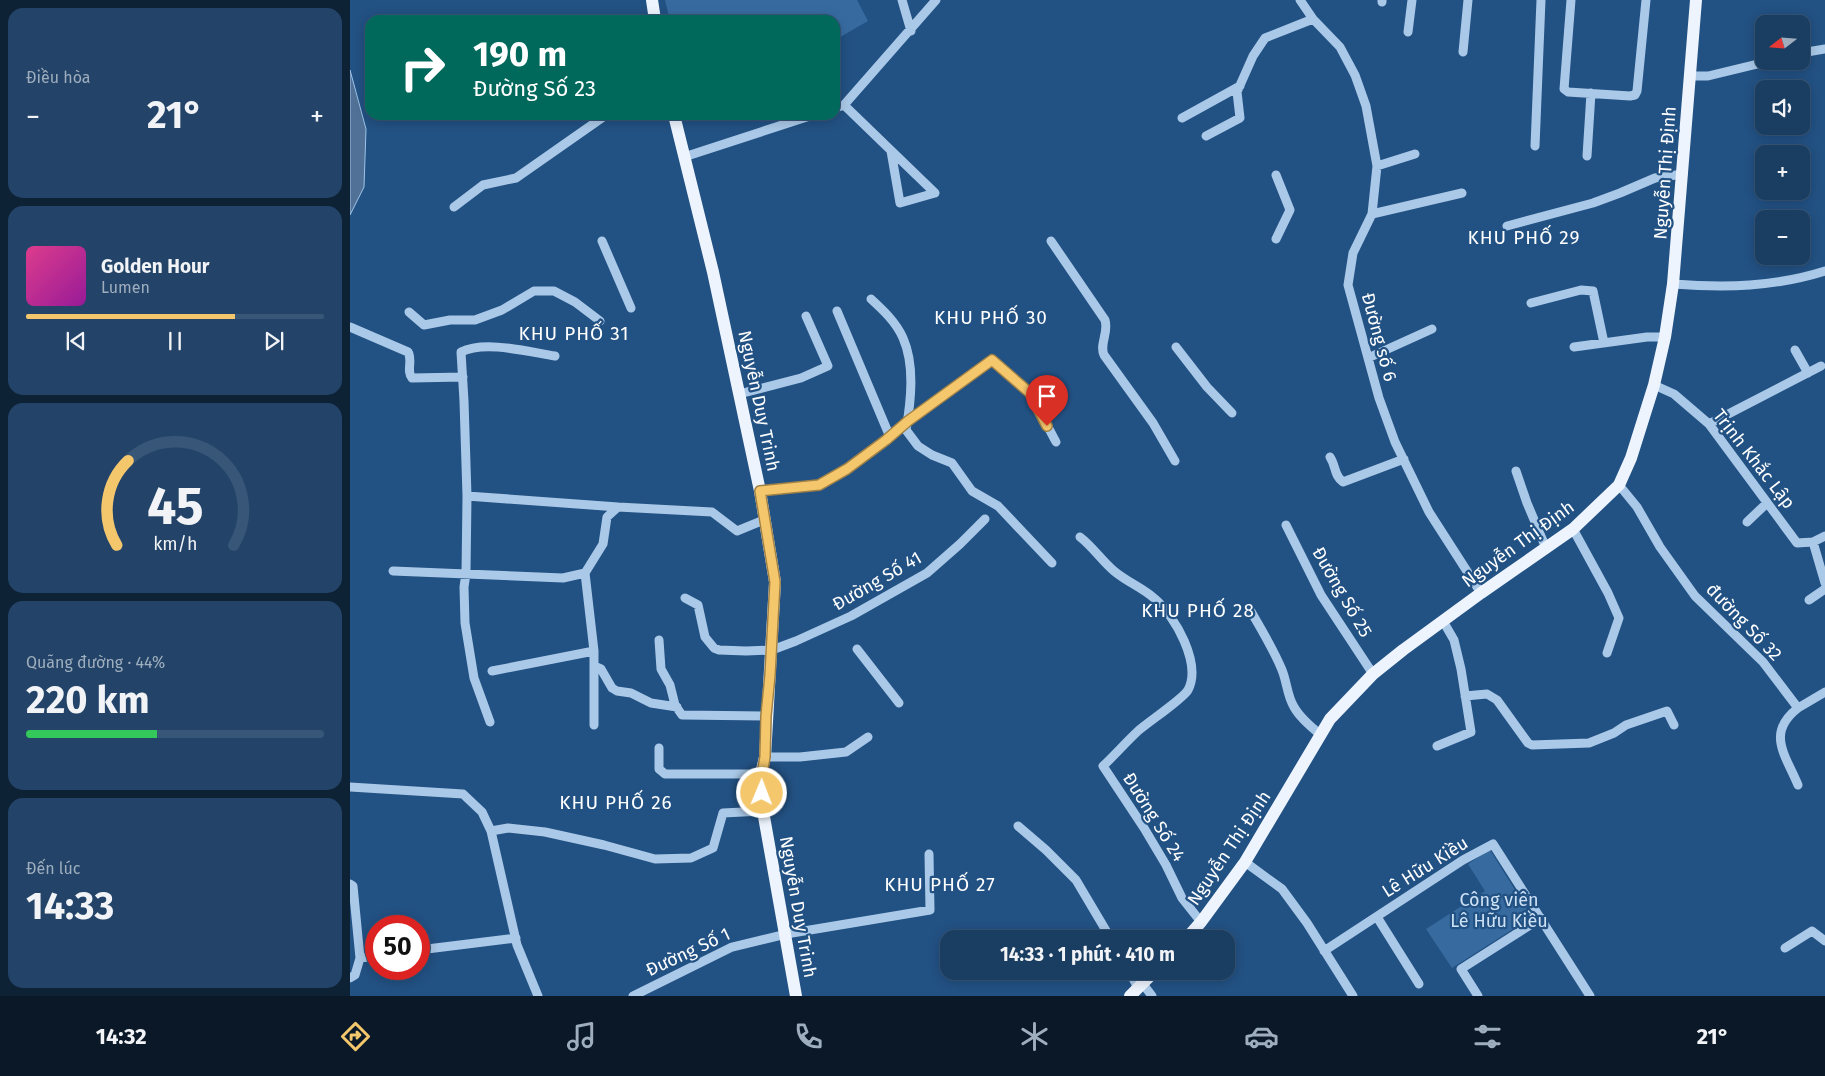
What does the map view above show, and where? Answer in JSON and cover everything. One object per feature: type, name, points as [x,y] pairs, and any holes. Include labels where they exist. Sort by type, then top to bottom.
[{"type":"main road","points":[[652,0],[654,15]]},
{"type":"main road","name":"Nguyễn Thị Định","points":[[1194,930],[1246,862],[1330,719],[1373,674],[1481,593],[1573,529],[1619,485],[1634,449],[1654,385],[1665,337],[1673,284],[1696,0]]},
{"type":"main road","name":"Nguyễn Duy Trinh","points":[[675,120],[713,272],[760,491],[775,582],[765,757],[762,774],[763,811],[796,996]]},
{"type":"main road","points":[[1137,989],[1146,980]]},
{"type":"street","points":[[902,0],[911,30]]},
{"type":"street","points":[[891,151],[900,203],[935,193],[891,151],[840,106],[911,30],[936,0]]},
{"type":"street","name":"Đường số 6","points":[[1300,0],[1313,18],[1340,47],[1355,74],[1366,106],[1377,166],[1372,214],[1353,253],[1348,285],[1379,398],[1395,442],[1429,512],[1481,593]]},
{"type":"street","points":[[1408,32],[1412,0]]},
{"type":"street","points":[[1464,52],[1468,0]]},
{"type":"street","points":[[1535,146],[1541,0]]},
{"type":"street","points":[[1571,0],[1564,89],[1568,92],[1635,95],[1637,91],[1646,0]]},
{"type":"street","points":[[1206,136],[1240,118],[1237,92],[1253,56],[1265,38],[1313,18]]},
{"type":"street","points":[[1810,52],[1825,49]]},
{"type":"street","points":[[1690,76],[1708,76],[1755,65]]},
{"type":"street","points":[[1182,118],[1240,86]]},
{"type":"street","points":[[1587,156],[1591,93]]},
{"type":"street","points":[[454,207],[483,185],[516,178],[599,120]]},
{"type":"street","points":[[684,157],[798,120]]},
{"type":"street","points":[[1377,166],[1415,154]]},
{"type":"street","points":[[1507,226],[1593,202],[1655,178],[1682,174]]},
{"type":"street","points":[[1276,175],[1290,210],[1276,239]]},
{"type":"street","points":[[1372,214],[1462,193]]},
{"type":"street","points":[[602,241],[631,308]]},
{"type":"street","points":[[1051,241],[1105,320],[1107,330],[1102,348],[1104,355],[1154,423],[1175,461]]},
{"type":"street","points":[[1673,284],[1717,287],[1771,284],[1825,271]]},
{"type":"street","points":[[1531,303],[1581,290],[1593,291],[1604,343]]},
{"type":"street","points":[[408,312],[424,324],[450,320],[475,320],[502,310],[534,291],[554,291],[575,302],[600,321]]},
{"type":"street","points":[[871,299],[889,317],[902,338],[910,362],[910,391],[906,430],[918,446],[952,463],[972,491],[998,506],[1052,563]]},
{"type":"street","points":[[837,311],[890,437]]},
{"type":"street","points":[[739,394],[801,378],[828,366],[806,316]]},
{"type":"street","points":[[350,327],[408,352],[412,378],[463,377]]},
{"type":"street","points":[[1368,358],[1432,329]]},
{"type":"street","points":[[1574,347],[1647,337],[1665,337]]},
{"type":"street","points":[[490,722],[474,678],[465,623],[464,587],[468,496],[461,352],[465,350],[502,347],[555,356]]},
{"type":"street","points":[[1176,347],[1207,387],[1232,413]]},
{"type":"street","points":[[1796,350],[1808,373]]},
{"type":"street","points":[[760,491],[819,485],[847,469],[908,421],[992,360],[1030,393],[1056,442]]},
{"type":"street","points":[[1709,424],[1822,366]]},
{"type":"street","name":"Trịnh Khắc Lập","points":[[1654,385],[1674,394],[1709,424],[1797,543],[1820,541]]},
{"type":"street","points":[[1330,457],[1336,476],[1343,482],[1404,459]]},
{"type":"street","points":[[1516,471],[1546,548]]},
{"type":"street","name":"đường Số 32","points":[[1619,485],[1637,507],[1660,546],[1695,596],[1763,662],[1798,708]]},
{"type":"street","points":[[468,496],[712,512],[737,531],[764,520]]},
{"type":"street","points":[[1747,522],[1767,503]]},
{"type":"street","points":[[594,725],[594,651],[585,573],[603,544],[607,517],[618,507]]},
{"type":"street","name":"Đường Số 41","points":[[685,598],[698,605],[705,637],[714,648],[746,651],[772,650],[852,616],[927,574],[985,519]]},
{"type":"street","name":"Đường Số 25","points":[[1286,526],[1321,595],[1373,674]]},
{"type":"street","points":[[1573,529],[1608,593],[1619,618],[1606,653]]},
{"type":"street","name":"Đường Số 24","points":[[1080,537],[1092,546],[1115,572],[1138,585],[1157,600],[1177,626],[1192,660],[1192,676],[1188,691],[1139,731],[1103,766],[1144,828],[1166,865],[1182,898],[1201,922]]},
{"type":"street","points":[[1820,541],[1825,583]]},
{"type":"street","points":[[393,571],[563,578],[585,573]]},
{"type":"street","points":[[1809,600],[1825,589]]},
{"type":"street","points":[[1248,608],[1267,637],[1282,671],[1294,708],[1321,735]]},
{"type":"street","points":[[1438,746],[1471,732],[1454,640],[1443,622]]},
{"type":"street","points":[[659,640],[661,669],[670,685],[677,707],[682,715],[766,716]]},
{"type":"street","points":[[857,648],[898,703]]},
{"type":"street","points":[[492,671],[594,651]]},
{"type":"street","points":[[594,666],[601,669],[612,688],[617,691],[631,693],[651,703],[677,707]]},
{"type":"street","points":[[1798,784],[1780,738],[1781,726],[1798,708],[1825,692]]},
{"type":"street","points":[[1465,696],[1487,694],[1496,700],[1528,744],[1532,745],[1589,743],[1614,733],[1626,725],[1667,711],[1674,724]]},
{"type":"street","points":[[765,757],[800,757],[846,752],[868,737]]},
{"type":"street","points":[[659,748],[659,769],[665,774],[762,774]]},
{"type":"street","points":[[350,787],[463,794],[482,812],[491,831],[516,938],[538,996]]},
{"type":"street","points":[[491,831],[508,828],[545,832],[655,859],[691,858],[714,848],[723,812],[763,811]]},
{"type":"street","points":[[1018,826],[1046,850],[1076,880],[1106,930]]},
{"type":"street","name":"Lê Hữu Kiều","points":[[1324,951],[1463,860],[1493,844],[1590,996]]},
{"type":"street","name":"Đường Số 1","points":[[633,996],[732,947],[786,934],[930,910],[929,854]]},
{"type":"street","points":[[1246,862],[1282,889],[1307,923],[1353,996]]},
{"type":"street","points":[[350,884],[353,886],[360,958],[355,975],[350,978]]},
{"type":"street","points":[[1377,917],[1419,984]]},
{"type":"street","points":[[1478,996],[1461,969],[1541,918]]},
{"type":"street","points":[[1785,948],[1812,931],[1825,941]]},
{"type":"street","points":[[430,949],[516,938]]},
{"type":"street","points":[[360,958],[365,957]]},
{"type":"street","points":[[1137,989],[1152,996]]},
{"type":"green space","points":[[665,0],[857,0],[868,21],[840,37],[840,15],[669,15]]},
{"type":"green space","name":"Công viên Lê Hữu Kiều","points":[[1490,850],[1532,917],[1452,968],[1426,929],[1485,891],[1468,864]]},
{"type":"shaded area","points":[[350,70],[366,129],[364,187],[350,215]]},
{"type":"district","name":"KHU PHỐ 29","points":[[1524,237]]},
{"type":"district","name":"KHU PHỐ 30","points":[[991,317]]},
{"type":"district","name":"KHU PHỐ 31","points":[[574,333]]},
{"type":"district","name":"KHU PHỐ 28","points":[[1198,610]]},
{"type":"district","name":"KHU PHỐ 26","points":[[616,802]]},
{"type":"district","name":"KHU PHỐ 27","points":[[940,884]]},
{"type":"route","points":[[762,793],[775,582],[760,491],[819,485],[847,469],[908,421],[992,360],[1030,393],[1047,426]]}]
